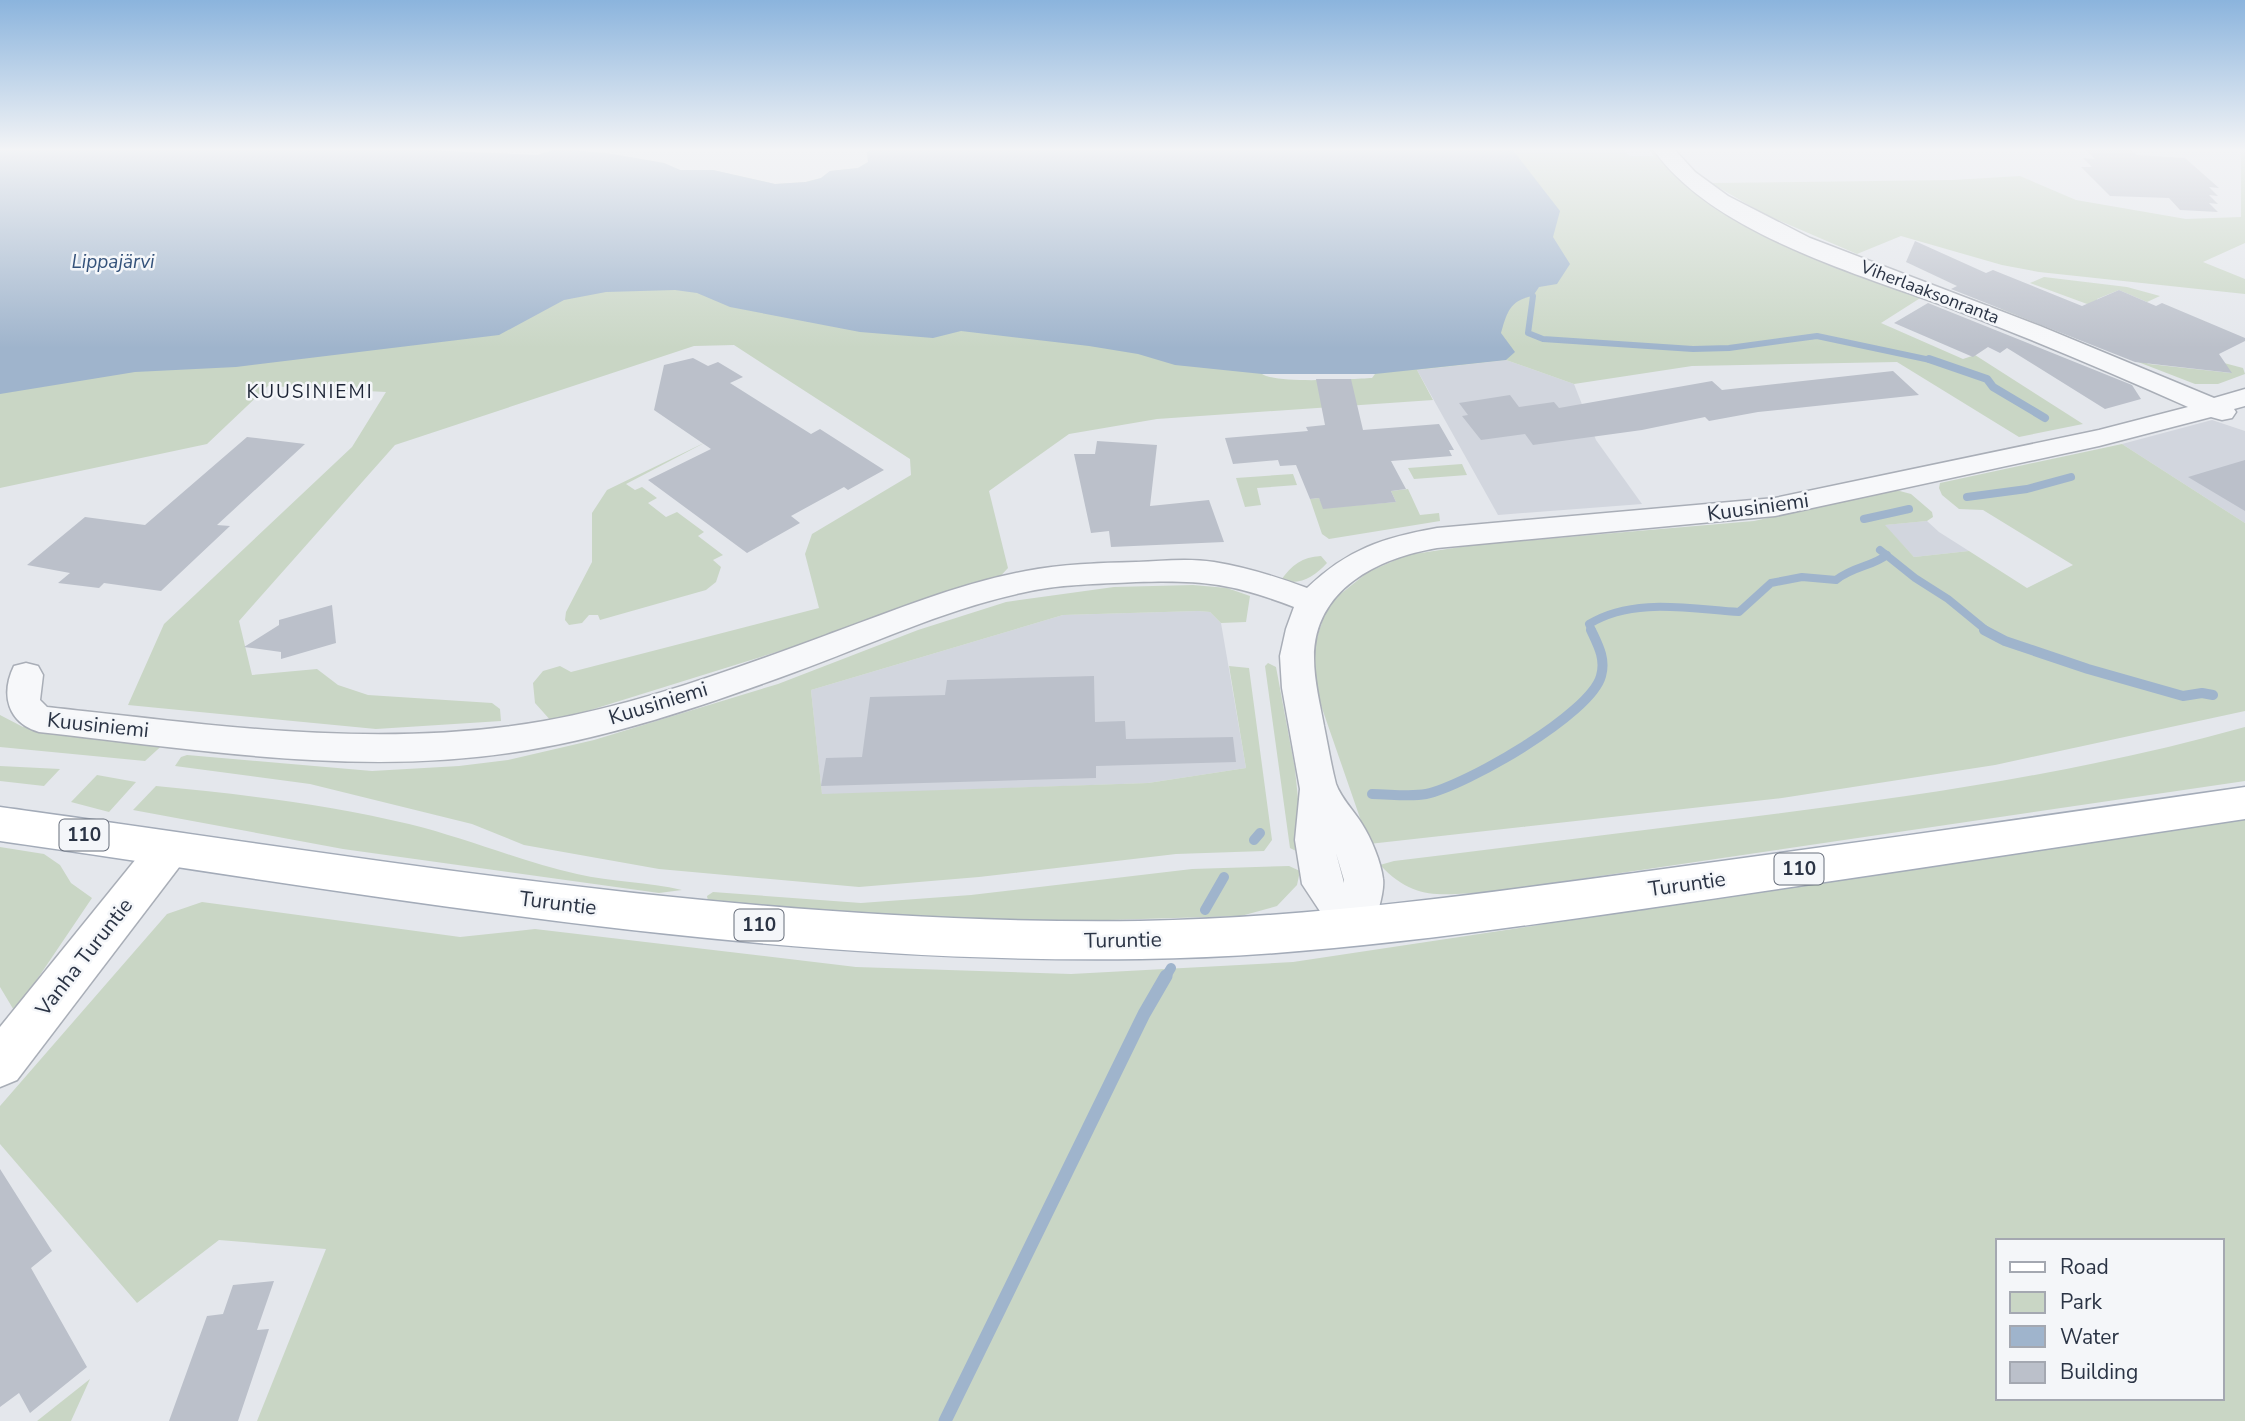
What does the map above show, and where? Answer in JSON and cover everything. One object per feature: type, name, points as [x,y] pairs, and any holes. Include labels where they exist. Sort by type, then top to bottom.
[{"type":"main road","name":"Turuntie","points":[[0,824],[511,898],[704,921],[906,937],[1140,940],[1255,937],[1505,910],[2245,803]]},
{"type":"main road","name":"Vanha Turuntie","points":[[0,1064],[168,850]]},
{"type":"street","name":"Viherlaaksonranta","points":[[1746,215],[1787,235],[2076,350],[2245,422]]},
{"type":"street","name":"Kuusiniemi","points":[[1353,928],[1322,884],[1314,840],[1319,789],[1299,688],[1297,656],[1302,629],[1312,602],[1342,574],[1367,558],[1396,545],[1437,538],[1775,507],[2099,438],[2214,408],[2245,397]]},
{"type":"street","name":"Kuusiniemi","points":[[26,675],[23,705],[27,712],[39,719],[374,750],[454,746],[510,739],[610,719],[771,668],[949,604],[1022,582],[1077,573],[1211,572],[1266,584],[1312,602]]},
{"type":"shaded area","points":[[1506,360],[1574,384],[1596,440],[1642,504],[1498,515],[1417,370]]},
{"type":"shaded area","points":[[2212,420],[2245,431],[2245,523],[2122,444]]},
{"type":"shaded area","points":[[1927,521],[1969,551],[1914,557],[1884,525]]},
{"type":"shaded area","points":[[1210,612],[1221,623],[1246,768],[1148,783],[822,795],[811,690],[1063,615]]},
{"type":"green space","points":[[0,215],[1763,215],[1925,295],[1881,323],[1963,359],[1975,355],[2083,424],[2019,437],[1897,362],[1692,366],[1574,384],[1506,360],[1417,370],[1433,400],[1157,419],[1069,434],[989,491],[1008,568],[992,585],[552,722],[535,703],[533,683],[543,671],[560,666],[571,672],[819,608],[805,554],[812,534],[911,475],[910,459],[734,345],[694,346],[395,445],[239,621],[252,675],[317,669],[338,685],[368,695],[492,703],[500,709],[501,721],[376,729],[128,705],[164,624],[352,447],[386,392],[268,386],[207,444],[0,488]],"holes":[[[1262,374],[1375,374],[1372,378],[1282,379]]]},
{"type":"green space","points":[[1767,215],[2165,215],[2186,219],[2245,215],[2245,243],[2203,262],[2245,279],[2245,294],[2039,272],[2002,265],[1901,236],[1857,254]]},
{"type":"green space","points":[[2044,277],[2127,287],[2160,296],[2147,302],[2119,290],[2097,299],[2098,308],[2030,283]]},
{"type":"green space","points":[[2001,305],[2149,364],[2231,373],[2224,363],[2243,368],[2245,374],[2218,384],[2195,384],[2001,309]]},
{"type":"green space","points":[[708,441],[626,484],[635,490],[642,487],[657,498],[648,503],[666,517],[677,512],[704,532],[698,536],[723,555],[713,560],[721,567],[716,582],[706,590],[600,620],[598,615],[589,615],[582,623],[569,625],[565,620],[566,612],[592,562],[592,513],[607,490]]},
{"type":"green space","points":[[2122,444],[2245,523],[2245,711],[1995,765],[1782,798],[1369,844],[1314,685],[1315,644],[1328,604],[1368,572],[1407,555],[1474,545],[1754,521],[1896,490],[1911,494],[1932,512],[1933,517],[1927,521],[1885,525],[1914,557],[1969,551],[2027,588],[2073,565],[1983,510],[1959,509],[1942,495],[1940,483]]},
{"type":"green space","points":[[1462,464],[1467,475],[1414,479],[1408,468]]},
{"type":"green space","points":[[1293,474],[1297,485],[1257,488],[1261,505],[1245,507],[1236,478]]},
{"type":"green space","points":[[1408,489],[1420,515],[1439,513],[1440,521],[1329,539],[1322,534],[1310,499],[1319,498],[1324,508],[1396,502],[1391,491]]},
{"type":"green space","points":[[1321,556],[1327,563],[1312,576],[1294,582],[1281,580],[1298,563]]},
{"type":"green space","points":[[1193,585],[1227,588],[1250,596],[1246,622],[1221,623],[1210,612],[1198,611],[1063,615],[811,690],[822,794],[1148,783],[1246,768],[1229,666],[1249,668],[1272,840],[1264,851],[1176,854],[979,877],[859,887],[659,869],[524,845],[472,824],[310,784],[175,766],[181,757],[187,755],[372,771],[508,760],[594,740],[778,684],[918,630],[1006,602],[1114,587]]},
{"type":"green space","points":[[1268,663],[1276,667],[1295,769],[1303,848],[1296,851],[1290,848],[1265,666]]},
{"type":"green space","points":[[0,715],[23,727],[168,740],[145,761],[0,747]]},
{"type":"green space","points":[[2245,727],[2245,781],[1491,892],[1431,894],[1418,891],[1406,886],[1380,865],[1394,861],[1777,814],[1979,785],[2113,759]]},
{"type":"green space","points":[[0,766],[60,769],[44,786],[0,781]]},
{"type":"green space","points":[[97,775],[136,782],[109,812],[71,802]]},
{"type":"green space","points":[[156,786],[283,800],[378,817],[577,874],[682,890],[659,893],[343,849],[133,810]]},
{"type":"green space","points":[[2245,819],[2245,1421],[257,1421],[326,1249],[219,1240],[137,1303],[0,1144],[0,1106],[167,914],[202,902],[460,937],[535,929],[856,967],[1071,974],[1293,962]]},
{"type":"green space","points":[[0,847],[44,854],[60,865],[71,883],[92,898],[15,1012],[0,987]]},
{"type":"green space","points":[[1289,866],[1300,871],[1297,885],[1277,906],[1241,916],[1075,921],[906,918],[708,901],[707,896],[713,892],[861,903],[971,895],[1192,869]]},
{"type":"green space","points":[[90,1379],[71,1421],[37,1421]]},
{"type":"water","name":"Lippajärvi","points":[[0,215],[1559,215],[1553,237],[1570,264],[1557,284],[1539,287],[1533,296],[1519,301],[1511,308],[1501,333],[1515,352],[1506,360],[1375,374],[1262,374],[1175,365],[1138,354],[1089,346],[961,331],[933,338],[860,332],[730,307],[697,293],[675,290],[606,292],[564,300],[499,335],[236,367],[135,372],[0,394]]},
{"type":"building","points":[[1915,241],[1986,273],[1993,270],[2082,306],[2119,290],[2156,306],[2162,303],[2245,338],[2245,341],[2219,354],[2232,373],[2135,362],[1951,289],[1957,286],[1906,262]]},
{"type":"building","points":[[1928,303],[2132,385],[2141,399],[2105,409],[2007,348],[2000,353],[1988,347],[1973,357],[1894,323]]},
{"type":"building","points":[[693,358],[708,366],[718,362],[743,377],[730,383],[811,434],[820,429],[884,470],[848,490],[844,487],[791,516],[800,523],[747,553],[648,480],[711,449],[654,410],[664,365]]},
{"type":"building","points":[[1893,371],[1919,395],[1758,412],[1709,421],[1705,417],[1642,430],[1533,445],[1525,434],[1481,440],[1462,416],[1468,415],[1459,403],[1510,395],[1519,407],[1554,402],[1559,408],[1712,381],[1722,390]]},
{"type":"building","points":[[1316,379],[1351,379],[1363,430],[1439,424],[1454,450],[1449,450],[1452,456],[1391,461],[1406,489],[1391,491],[1396,502],[1323,509],[1319,498],[1310,499],[1296,465],[1280,466],[1278,460],[1233,464],[1225,438],[1308,431],[1306,427],[1325,425]]},
{"type":"building","points":[[247,437],[305,444],[217,525],[230,526],[161,591],[104,583],[99,588],[58,583],[70,573],[27,565],[85,517],[145,525]]},
{"type":"building","points":[[1097,441],[1157,445],[1150,506],[1209,500],[1224,542],[1111,547],[1109,531],[1091,533],[1074,454],[1095,454]]},
{"type":"building","points":[[2245,460],[2245,511],[2188,477]]},
{"type":"building","points":[[332,605],[336,643],[281,659],[281,652],[244,647],[279,625],[279,620]]},
{"type":"building","points":[[1094,676],[1095,722],[1125,721],[1126,739],[1233,737],[1236,762],[1096,766],[1096,778],[821,786],[826,758],[862,757],[870,697],[945,695],[947,680]]},
{"type":"building","points":[[0,1169],[52,1251],[31,1268],[87,1367],[30,1413],[19,1393],[0,1407]]},
{"type":"building","points":[[274,1281],[257,1330],[269,1329],[238,1421],[169,1421],[207,1316],[223,1314],[233,1285]]},
{"type":"waterway","points":[[1533,296],[1528,333],[1543,339],[1693,349],[1729,348],[1817,336],[1934,361]]},
{"type":"waterway","points":[[1929,359],[1934,361]]},
{"type":"waterway","points":[[1934,361],[1987,379],[1993,387],[2045,418]]},
{"type":"waterway","points":[[1967,497],[2027,489],[2071,477]]},
{"type":"waterway","points":[[1864,519],[1909,509]]},
{"type":"waterway","points":[[1880,550],[1887,555]]},
{"type":"waterway","points":[[1592,631],[1589,624],[1624,610],[1682,607],[1739,612],[1771,583],[1802,577],[1836,580],[1887,555]]},
{"type":"waterway","points":[[1887,555],[1987,631]]},
{"type":"waterway","points":[[1372,794],[1420,795],[1444,788],[1496,763],[1552,728],[1592,692],[1601,676],[1602,658],[1591,630]]},
{"type":"waterway","points":[[1984,630],[2005,641],[2088,669],[2183,696],[2202,693],[2213,695]]},
{"type":"waterway","points":[[1254,840],[1260,833]]},
{"type":"waterway","points":[[1205,910],[1224,877]]},
{"type":"waterway","points":[[1165,978],[1171,968]]},
{"type":"waterway","points":[[945,1421],[1144,1014],[1166,976]]},
{"type":"district","name":"KUUSINIEMI","points":[[310,392]]}]
